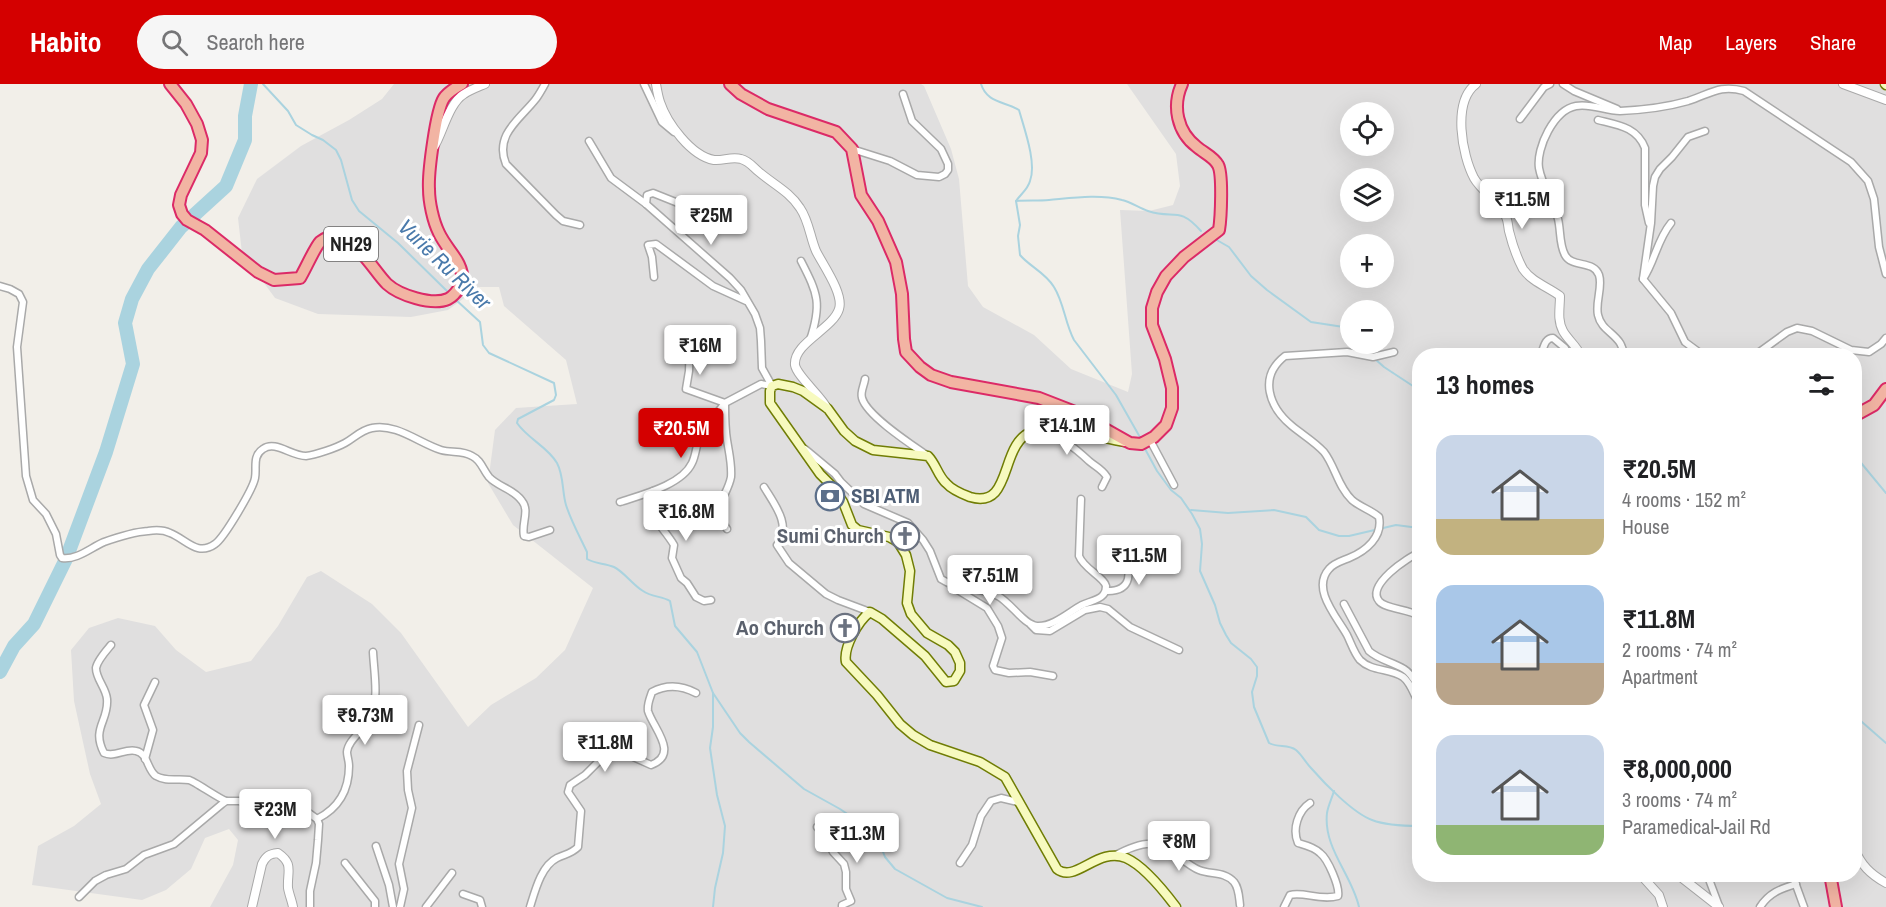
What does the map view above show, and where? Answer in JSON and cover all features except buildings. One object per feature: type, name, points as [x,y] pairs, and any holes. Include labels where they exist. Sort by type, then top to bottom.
[{"type":"highway","name":"NH29","points":[[170,84],[186,104],[197,124],[202,140],[201,153],[181,195],[179,205],[187,220],[205,230],[258,272],[274,280],[300,279],[320,242],[335,238],[343,239],[365,255],[389,286],[420,300],[447,300],[463,282],[463,270],[440,234],[428,188],[439,109],[444,98],[462,84]]},
{"type":"highway","points":[[730,84],[741,94],[768,109],[836,132],[852,149],[861,195],[878,222],[896,262],[902,294],[904,339],[906,352],[910,358],[931,375],[951,382],[1039,398],[1075,412],[1130,443],[1141,444],[1150,440],[1166,426],[1172,408],[1173,388],[1152,325],[1152,308],[1157,292],[1166,276],[1184,256],[1219,230],[1221,219],[1222,176],[1217,164],[1188,140],[1181,129],[1176,111],[1182,84]]},
{"type":"highway","points":[[1862,412],[1874,405],[1886,389]]},
{"type":"highway","points":[[1831,882],[1836,907]]},
{"type":"main road","points":[[1130,443],[1065,429],[1040,429],[1021,437],[1013,450],[1001,486],[992,496],[976,498],[945,483],[928,456],[873,450],[855,441],[828,410],[803,391],[784,384],[778,384],[770,391],[770,403],[843,502],[852,525],[858,530],[889,537],[898,542],[906,555],[910,571],[907,603],[911,614],[927,633],[948,645],[955,652],[960,663],[960,671],[954,681],[949,683],[944,680],[925,656],[882,619],[870,612],[862,620],[845,649],[846,662],[900,724],[930,745],[980,762],[1005,777],[1057,869],[1061,872],[1076,871],[1108,855],[1124,857],[1135,863],[1155,882],[1176,907]]},
{"type":"street","points":[[433,149],[457,100],[485,84]]},
{"type":"street","points":[[545,84],[536,99],[514,121],[508,131],[503,157],[506,164],[556,215],[563,221],[580,225]]},
{"type":"street","points":[[644,84],[662,122],[700,155],[712,160],[734,158],[747,161],[799,206],[807,221],[812,242],[840,300],[840,308],[836,316],[799,350],[795,362],[802,378],[823,400],[828,410]]},
{"type":"street","points":[[656,84],[665,113],[683,140]]},
{"type":"street","points":[[1520,119],[1539,93],[1550,84]]},
{"type":"street","points":[[1563,84],[1620,111]]},
{"type":"street","points":[[1843,84],[1886,100]]},
{"type":"street","points":[[1471,86],[1461,116],[1462,139],[1468,164],[1479,184],[1507,217],[1512,242],[1524,269],[1531,278],[1560,296],[1558,314],[1562,331],[1577,348]]},
{"type":"street","points":[[1622,348],[1621,344],[1604,328],[1597,313],[1599,275],[1591,266],[1574,262],[1565,255],[1559,221],[1539,169],[1539,155],[1548,131],[1563,112],[1574,106],[1584,105],[1620,111],[1687,101],[1719,88],[1744,91],[1851,162],[1868,181],[1874,199],[1879,247],[1886,274]]},
{"type":"street","points":[[852,149],[880,157],[917,175],[939,177],[945,174],[948,164],[941,148],[912,120],[903,94]]},
{"type":"street","points":[[1598,120],[1633,131],[1645,148],[1646,206],[1650,230]]},
{"type":"street","points":[[1693,348],[1685,342],[1671,313],[1643,279],[1655,177],[1659,169],[1688,137],[1705,131]]},
{"type":"street","points":[[589,141],[610,178],[646,204],[741,290],[759,328],[762,368],[772,387]]},
{"type":"street","points":[[646,204],[646,195],[653,193],[693,209],[726,202]]},
{"type":"street","points":[[1643,279],[1651,267],[1662,234],[1671,223]]},
{"type":"street","points":[[654,277],[648,245],[651,244],[656,244],[713,286],[746,301]]},
{"type":"street","points":[[801,261],[817,296],[816,322],[810,341]]},
{"type":"street","points":[[0,286],[19,294],[23,302],[17,347],[26,476],[33,500],[46,514],[56,534],[62,558],[73,558],[118,537],[149,531],[167,531],[196,549],[206,549],[222,537],[250,490],[255,478],[255,462],[260,451],[265,447],[271,445],[306,456],[346,443],[357,434],[369,428],[378,427],[397,431],[443,450],[472,456],[479,462],[488,477],[522,500],[526,508],[522,531],[524,536],[529,537],[550,530]]},
{"type":"street","points":[[1765,348],[1787,332],[1797,328],[1812,331],[1847,348]]},
{"type":"street","points":[[1543,348],[1546,341],[1553,338],[1565,348]]},
{"type":"street","points":[[1862,351],[1869,352],[1886,338]]},
{"type":"street","points":[[690,340],[686,389],[725,403]]},
{"type":"street","points":[[1340,352],[1285,356],[1274,368],[1269,379],[1269,390],[1278,412],[1329,459],[1339,482],[1352,501],[1379,517],[1380,525],[1372,545],[1357,555],[1331,566],[1325,573],[1323,592],[1330,609],[1359,658],[1371,667],[1404,677],[1412,689]]},
{"type":"street","points":[[1357,354],[1373,357],[1386,354]]},
{"type":"street","points":[[865,380],[861,392],[866,407],[928,456]]},
{"type":"street","points":[[620,502],[653,491],[673,481],[686,471],[692,464],[703,430],[725,403],[761,384],[772,387]]},
{"type":"street","points":[[725,403],[731,464],[730,479],[718,507],[723,524],[727,529]]},
{"type":"street","points":[[1040,429],[1067,442],[1098,466],[1107,477],[1102,487]]},
{"type":"street","points":[[1150,440],[1174,485]]},
{"type":"street","points":[[802,447],[835,474],[864,504],[908,523],[930,551],[939,575],[946,582],[979,602],[992,615],[1002,638],[993,666],[995,670],[1009,674],[1030,672],[1053,675]]},
{"type":"street","points":[[764,487],[780,513],[783,534],[777,545],[789,563],[832,598],[870,612]]},
{"type":"street","points":[[653,491],[651,508],[674,545],[672,558],[678,573],[696,597],[704,601],[711,600]]},
{"type":"street","points":[[1081,500],[1079,556],[1086,567],[1106,585],[1106,591]]},
{"type":"street","points":[[1030,624],[1047,625],[1103,595],[1106,591],[1119,589],[1128,581],[1130,573],[1125,549]]},
{"type":"street","points":[[1412,556],[1403,561],[1385,578],[1376,595],[1384,604],[1412,613]]},
{"type":"street","points":[[946,582],[999,597],[1036,630],[1050,631],[1085,610],[1100,607],[1108,609],[1130,627],[1179,650]]},
{"type":"street","points":[[1344,604],[1369,651],[1402,668],[1412,678]]},
{"type":"street","points":[[111,645],[96,670],[107,699],[100,728],[100,742],[104,753],[107,755],[138,751],[156,776],[194,782],[226,801],[239,801],[265,808],[295,809],[306,812],[317,819],[318,840],[310,891],[310,907]]},
{"type":"street","points":[[317,819],[333,809],[345,793],[348,776],[347,752],[372,716],[373,652]]},
{"type":"street","points":[[145,759],[153,730],[144,705],[155,682]]},
{"type":"street","points":[[530,907],[549,863],[558,857],[572,853],[578,847],[581,811],[568,792],[570,784],[585,775],[603,758],[609,756],[631,756],[651,765],[657,763],[664,752],[663,740],[648,711],[652,692],[659,688],[676,686],[696,693]]},
{"type":"street","points":[[400,907],[404,889],[399,864],[412,808],[407,771],[418,726]]},
{"type":"street","points":[[960,863],[972,845],[981,816],[991,801],[1001,798],[1018,802]]},
{"type":"street","points":[[79,897],[101,878],[126,868],[144,855],[174,844],[226,801]]},
{"type":"street","points":[[1284,907],[1290,895],[1295,893],[1331,898],[1338,896],[1339,892],[1324,857],[1319,852],[1298,843],[1296,838],[1300,814],[1310,802]]},
{"type":"street","points":[[817,827],[846,868],[846,889],[851,901],[842,904],[842,907]]},
{"type":"street","points":[[1114,856],[1139,846],[1154,844],[1162,846],[1199,870],[1222,874],[1235,883],[1240,904]]},
{"type":"street","points":[[376,846],[389,885],[393,907]]},
{"type":"street","points":[[252,907],[262,864],[270,854],[278,853],[286,858],[289,865],[288,885],[294,907]]},
{"type":"street","points":[[345,863],[375,901],[375,907]]},
{"type":"street","points":[[1862,864],[1869,873],[1886,883]]},
{"type":"street","points":[[426,907],[452,873]]},
{"type":"street","points":[[1647,882],[1659,895],[1663,907]]},
{"type":"street","points":[[1687,882],[1719,907]]},
{"type":"street","points":[[1710,882],[1719,907]]},
{"type":"street","points":[[1760,907],[1775,891],[1796,884],[1804,907]]},
{"type":"street","points":[[463,894],[480,900],[482,907]]},
{"type":"street","points":[[288,907],[291,897]]},
{"type":"shaded area","points":[[394,84],[921,84],[924,86],[951,149],[959,179],[968,286],[983,307],[1034,335],[1071,369],[1128,392],[1132,374],[1120,210],[1149,211],[1173,205],[1180,186],[1176,154],[1127,84],[1886,84],[1886,907],[210,907],[233,865],[238,840],[229,829],[205,838],[191,869],[166,890],[142,900],[32,885],[38,846],[74,826],[101,804],[90,774],[74,701],[71,650],[89,628],[118,618],[155,626],[176,650],[206,672],[251,661],[278,626],[307,577],[321,571],[372,604],[401,633],[468,727],[491,705],[536,678],[565,650],[593,588],[513,525],[488,483],[495,430],[516,408],[577,404],[566,360],[504,306],[499,287],[479,287],[448,310],[411,317],[318,314],[275,298],[242,253],[238,218],[257,179],[301,146],[382,99]]},
{"type":"waterway","name":"Vurie Ru River","points":[[0,672],[14,646],[34,624],[66,559],[106,452],[133,364],[125,323],[132,299],[148,269],[181,227],[226,186],[245,140],[245,116],[251,84]]},
{"type":"waterway","name":"Vurie Ru River","points":[[263,84],[288,111],[296,125],[336,150],[352,200],[359,211],[398,243],[449,293]]},
{"type":"waterway","points":[[981,84],[987,95],[1019,110],[1029,146],[1032,174],[1026,189],[1016,201],[1020,225],[1018,236],[1020,255],[1054,287],[1074,340],[1116,395],[1141,439]]},
{"type":"waterway","points":[[1016,201],[1086,197],[1113,198],[1145,210],[1187,218],[1201,231]]},
{"type":"waterway","points":[[1215,239],[1229,247],[1251,276],[1267,290],[1311,322],[1340,326]]},
{"type":"waterway","name":"Vurie Ru River","points":[[455,299],[480,322],[483,345],[489,353],[554,383],[556,395],[554,400],[518,419],[517,423],[557,463],[561,473],[566,505],[587,552],[587,559],[614,567],[646,593],[670,601],[675,626],[697,652],[713,693],[740,733],[749,742],[804,789],[871,830],[878,839],[885,857],[895,869],[947,898],[982,907]]},
{"type":"waterway","points":[[1375,359],[1412,385]]},
{"type":"waterway","points":[[1144,447],[1157,471],[1171,490],[1181,498],[1200,529],[1202,544],[1200,571],[1226,635],[1231,643],[1251,659],[1257,667],[1252,692],[1254,707],[1269,743],[1296,750],[1331,790],[1364,816],[1383,823],[1412,826]]},
{"type":"waterway","points":[[1862,464],[1886,493]]},
{"type":"waterway","points":[[1191,510],[1228,513],[1274,510],[1306,517],[1319,530],[1339,536],[1349,536],[1396,525],[1412,527]]},
{"type":"waterway","points":[[713,693],[713,727],[710,748],[717,795],[725,826],[723,853],[713,907]]},
{"type":"waterway","points":[[1862,722],[1886,743]]},
{"type":"waterway","points":[[1334,791],[1327,813],[1329,838],[1359,907]]},
{"type":"place","name":"SBI ATM","points":[[830,496]]},
{"type":"place","name":"Sumi Church","points":[[905,536]]},
{"type":"place","name":"Ao Church","points":[[845,628]]}]
